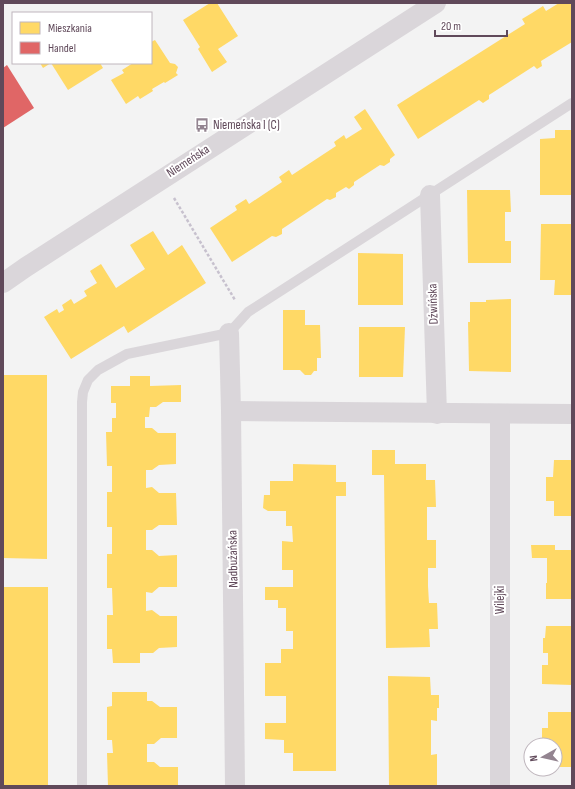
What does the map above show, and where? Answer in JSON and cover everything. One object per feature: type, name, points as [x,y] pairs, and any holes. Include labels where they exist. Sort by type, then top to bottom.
[{"type":"street","name":"Niemeńska","points":[[3,283],[162,178],[436,3]]},
{"type":"street","name":"Dźwińska","points":[[430,195],[437,414]]},
{"type":"street","name":"Nadbużańska","points":[[229,333],[235,786]]},
{"type":"street","points":[[231,411],[572,414]]},
{"type":"street","name":"Wilejki","points":[[500,414],[500,786]]},
{"type":"lane","points":[[82,786],[82,402],[83,392],[88,380],[98,370],[127,354],[229,333],[248,312],[572,103]]},
{"type":"path","points":[[162,178],[245,316]]},
{"type":"building: Mieszkania","points":[[210,3],[217,3],[238,36],[218,49],[227,62],[212,72],[198,49],[200,47],[183,20]]},
{"type":"building: Mieszkania","points":[[559,3],[572,3],[572,42],[541,61],[542,66],[537,69],[534,66],[489,95],[489,99],[483,103],[479,100],[418,139],[397,105],[525,24],[522,19],[543,6],[546,11]]},
{"type":"building: Mieszkania","points":[[155,40],[170,63],[175,64],[178,67],[176,73],[178,75],[152,89],[153,91],[140,99],[138,96],[126,104],[111,80],[124,73],[122,70],[131,64],[152,64],[152,42]]},
{"type":"building: Mieszkania","points":[[41,64],[49,64],[43,68]]},
{"type":"building: Mieszkania","points":[[52,64],[101,64],[103,68],[68,90]]},
{"type":"building: Mieszkania","points":[[365,109],[395,155],[390,159],[390,162],[384,166],[380,165],[354,182],[354,185],[349,189],[346,187],[336,193],[336,197],[330,200],[327,199],[282,229],[282,234],[276,237],[272,236],[232,262],[210,228],[237,210],[235,206],[246,199],[249,204],[282,182],[279,177],[289,170],[292,175],[336,146],[334,142],[344,135],[346,139],[362,129],[354,117]]},
{"type":"building: Mieszkania","points":[[555,130],[572,130],[572,195],[540,195],[540,139],[555,138]]},
{"type":"building: Mieszkania","points":[[467,190],[510,190],[511,212],[505,212],[505,241],[511,241],[511,263],[468,263]]},
{"type":"building: Mieszkania","points":[[541,224],[572,224],[572,295],[554,295],[555,280],[540,280]]},
{"type":"building: Mieszkania","points":[[153,231],[168,255],[182,245],[206,283],[128,333],[124,326],[71,359],[44,317],[57,309],[59,313],[64,310],[62,305],[71,299],[74,304],[87,296],[84,291],[97,283],[90,271],[101,264],[116,288],[145,269],[130,245]]},
{"type":"building: Mieszkania","points":[[358,253],[403,254],[403,305],[358,305]]},
{"type":"building: Mieszkania","points":[[511,299],[511,372],[469,371],[468,322],[470,322],[470,302]]},
{"type":"building: Mieszkania","points":[[283,310],[305,310],[305,325],[320,325],[321,358],[317,358],[317,371],[314,371],[311,375],[305,375],[300,370],[283,370]]},
{"type":"building: Mieszkania","points":[[359,327],[405,327],[403,377],[359,377]]},
{"type":"building: Mieszkania","points":[[3,375],[47,375],[47,559],[3,558]]},
{"type":"building: Mieszkania","points":[[130,376],[150,376],[150,386],[181,385],[181,402],[163,402],[156,407],[150,407],[149,417],[145,417],[145,428],[152,428],[158,433],[176,433],[176,464],[159,465],[152,470],[146,470],[146,488],[152,487],[159,493],[176,493],[177,525],[159,525],[152,530],[146,530],[146,550],[152,550],[159,556],[177,555],[177,587],[159,587],[152,593],[146,592],[146,611],[152,610],[160,616],[177,616],[177,647],[159,648],[153,653],[140,653],[140,663],[113,663],[112,649],[107,649],[107,615],[113,615],[112,588],[107,588],[107,554],[112,554],[112,527],[107,527],[107,492],[112,492],[112,466],[107,466],[106,432],[112,432],[112,418],[116,418],[116,403],[111,403],[111,386],[130,386]]},
{"type":"building: Mieszkania","points":[[372,450],[395,450],[395,464],[426,464],[426,480],[435,480],[436,507],[427,507],[427,540],[436,540],[436,568],[428,568],[428,586],[429,603],[437,603],[438,629],[429,629],[430,647],[386,648],[384,475],[372,475]]},
{"type":"building: Mieszkania","points":[[554,460],[572,460],[572,516],[554,516],[554,501],[546,501],[546,477],[553,477]]},
{"type":"building: Mieszkania","points":[[293,464],[336,465],[336,482],[346,482],[346,496],[336,496],[336,771],[293,771],[293,753],[284,753],[284,740],[265,739],[265,723],[286,723],[286,696],[265,696],[265,663],[281,663],[281,649],[293,649],[293,631],[286,631],[286,608],[278,608],[278,600],[265,600],[265,587],[293,587],[293,570],[282,570],[282,541],[293,542],[292,526],[286,526],[286,511],[268,511],[263,508],[264,495],[270,495],[270,481],[293,481]]},
{"type":"building: Mieszkania","points":[[531,545],[555,545],[555,550],[572,550],[572,599],[546,599],[547,558],[532,558]]},
{"type":"building: Mieszkania","points":[[3,587],[48,587],[48,786],[3,786]]},
{"type":"building: Mieszkania","points":[[546,626],[572,626],[572,685],[542,684],[542,665],[548,665],[548,653],[543,653],[543,638],[545,638]]},
{"type":"building: Mieszkania","points":[[388,676],[430,677],[431,695],[439,695],[437,721],[431,720],[431,755],[437,754],[437,786],[389,786]]},
{"type":"building: Mieszkania","points":[[112,692],[147,692],[147,701],[152,701],[160,707],[177,707],[177,738],[161,738],[154,744],[147,744],[147,762],[154,762],[160,767],[178,767],[178,786],[108,786],[107,753],[113,753],[112,740],[107,740],[107,707],[112,706]]},
{"type":"building: Mieszkania","points":[[548,712],[572,712],[572,767],[563,767],[563,737],[542,737],[542,728],[548,728]]},
{"type":"building: Handel","points":[[7,65],[34,108],[3,128],[3,68]]},
{"type":"place","name":"Niemeńska I (C)","points":[[202,125]]}]
